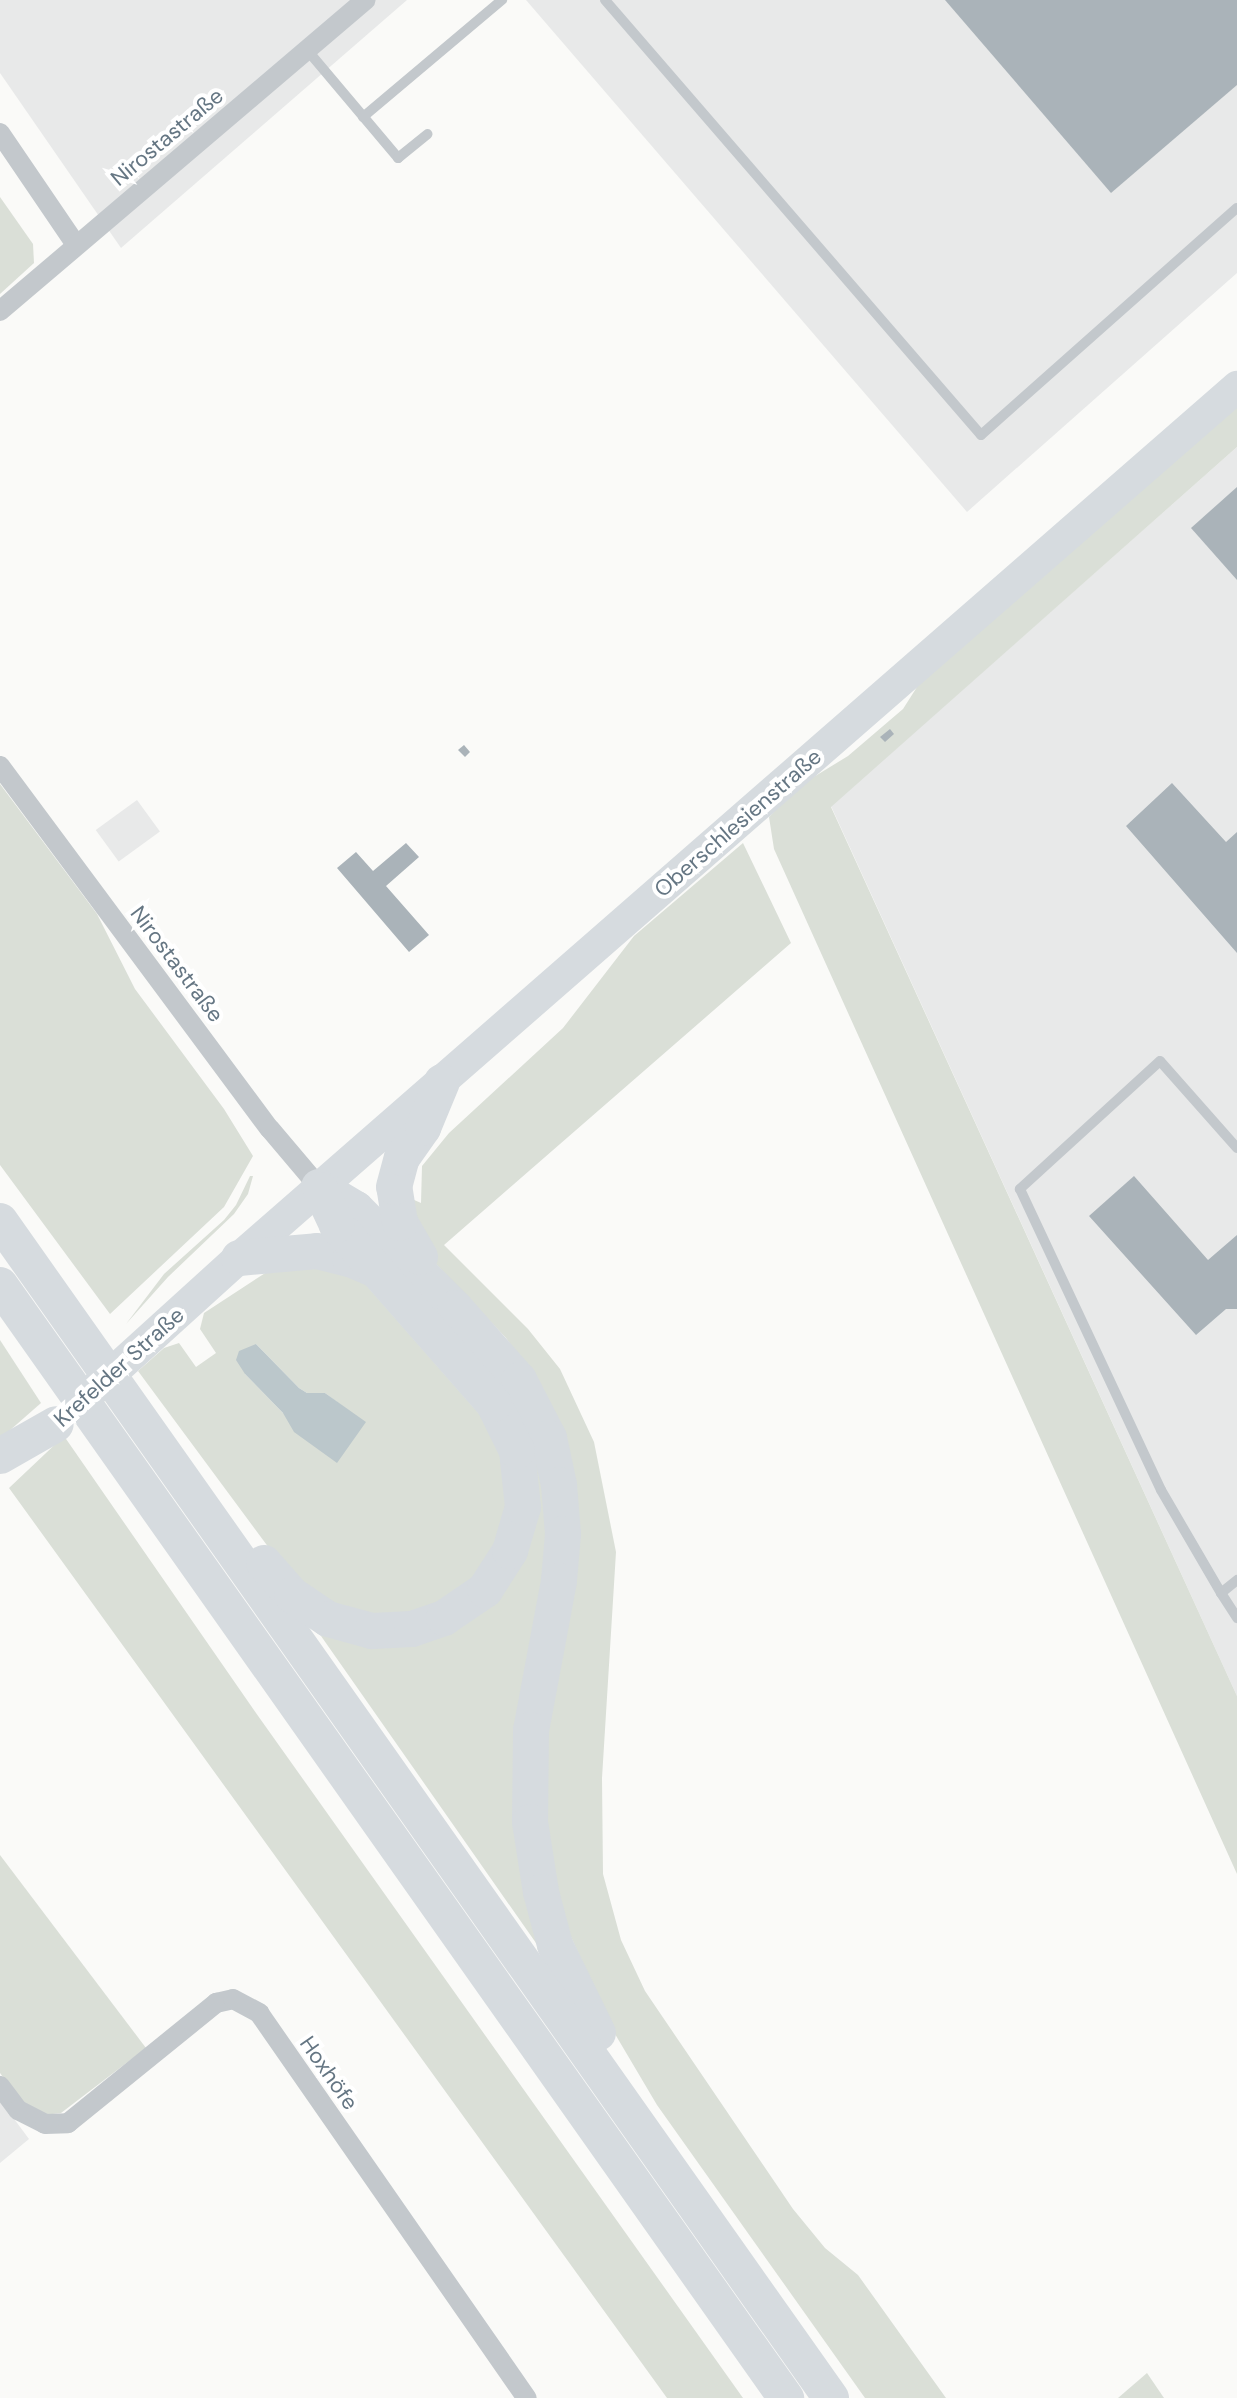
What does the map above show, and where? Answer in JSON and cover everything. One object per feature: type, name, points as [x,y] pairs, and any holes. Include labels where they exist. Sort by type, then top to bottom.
[{"type":"highway","points":[[442,1082],[423,1128],[402,1158],[393,1197],[403,1231],[455,1308]]},
{"type":"highway","points":[[0,1221],[104,1368],[292,1595],[328,1619],[362,1630],[405,1630],[444,1618],[478,1596],[499,1571],[519,1528],[524,1496],[517,1451],[485,1392],[337,1225],[319,1187]]},
{"type":"highway","points":[[319,1187],[356,1209],[455,1308],[519,1380],[542,1420],[553,1451],[563,1534],[559,1581],[531,1730],[528,1784],[533,1854],[548,1919],[568,1977],[670,2169]]},
{"type":"highway","points":[[239,1258],[317,1251],[350,1259],[380,1273]]},
{"type":"highway","points":[[5,1309],[130,1484],[258,1650],[786,2398]]},
{"type":"highway","points":[[0,1456],[56,1424]]},
{"type":"highway","points":[[176,1454],[831,2398]]},
{"type":"main road","name":"Oberschlesienstraße","points":[[239,1258],[1237,387]]},
{"type":"main road","name":"Krefelder Straße","points":[[0,1476],[239,1258]]},
{"type":"street","name":"Nirostastraße","points":[[0,311],[365,0]]},
{"type":"street","points":[[0,133],[76,245]]},
{"type":"street","name":"Nirostastraße","points":[[0,766],[270,1129],[319,1187]]},
{"type":"street","name":"Hoxhöfe","points":[[0,2086],[18,2110],[45,2124],[68,2123],[216,2003],[233,1999],[259,2013],[527,2398]]},
{"type":"lane","points":[[363,117],[502,0]]},
{"type":"lane","points":[[605,0],[981,435],[1237,208]]},
{"type":"lane","points":[[308,51],[398,158],[428,134]]},
{"type":"lane","points":[[1237,1148],[1160,1061],[1020,1189],[1161,1490],[1237,1618]]},
{"type":"lane","points":[[1221,1593],[1237,1580]]},
{"type":"shaded area","points":[[0,0],[407,0],[121,248],[0,73]]},
{"type":"shaded area","points":[[526,0],[1237,0],[1237,273],[967,512]]},
{"type":"shaded area","points":[[0,197],[33,244],[34,263],[0,294]]},
{"type":"shaded area","points":[[1237,406],[1237,447],[831,807],[1237,1696],[1237,1874],[774,849],[769,817],[794,789],[848,756],[903,709],[924,676]]},
{"type":"shaded area","points":[[1237,447],[1237,1696],[831,806]]},
{"type":"shaded area","points":[[0,784],[97,914],[135,989],[224,1109],[253,1156],[224,1207],[110,1314],[0,1165]]},
{"type":"shaded area","points":[[137,800],[160,832],[119,862],[96,830]]},
{"type":"shaded area","points":[[743,843],[791,943],[444,1245],[528,1329],[560,1369],[594,1442],[616,1552],[602,1778],[603,1874],[621,1940],[645,1991],[793,2209],[825,2248],[858,2275],[946,2398],[865,2398],[657,2105],[615,2034],[562,1917],[545,1839],[549,1701],[545,1394],[506,1338],[420,1247],[403,1195],[421,1203],[422,1166],[449,1133],[563,1028],[634,936]]},
{"type":"shaded area","points":[[250,1176],[253,1176],[248,1194],[234,1214],[168,1277],[126,1324],[164,1274],[224,1220],[236,1205]]},
{"type":"shaded area","points":[[276,1266],[353,1270],[496,1433],[510,1495],[501,1537],[485,1565],[459,1592],[421,1613],[382,1615],[348,1610],[314,1595],[286,1571],[138,1371],[164,1348],[179,1343],[196,1367],[216,1353],[200,1329],[204,1313]],"holes":[[[256,1344],[307,1393],[325,1393],[365,1423],[283,1413],[245,1374]]]},
{"type":"shaded area","points":[[0,1340],[41,1403],[0,1439]]},
{"type":"shaded area","points":[[256,1344],[299,1388],[307,1393],[325,1393],[366,1422],[337,1463],[294,1432],[283,1413],[245,1374],[236,1360],[239,1351]]},
{"type":"shaded area","points":[[64,1436],[256,1713],[743,2398],[667,2398],[9,1488]]},
{"type":"shaded area","points":[[522,1445],[544,1473],[550,1558],[524,1725],[550,1963],[307,1616],[331,1629],[488,1595]]},
{"type":"shaded area","points":[[0,1855],[146,2048],[61,2113],[44,2115],[19,2099],[0,2073]]},
{"type":"shaded area","points":[[0,2100],[29,2139],[0,2163]]},
{"type":"shaded area","points":[[1147,2373],[1164,2398],[1118,2398]]},
{"type":"building","points":[[945,0],[1237,0],[1237,85],[1111,193]]},
{"type":"building","points":[[1237,487],[1237,580],[1191,528]]},
{"type":"building","points":[[890,729],[894,734],[885,742],[880,737]]},
{"type":"building","points":[[464,745],[470,752],[465,757],[458,750]]},
{"type":"building","points":[[1172,783],[1226,842],[1237,832],[1237,953],[1126,826]]},
{"type":"building","points":[[406,843],[419,857],[386,886],[429,935],[409,952],[337,868],[356,852],[373,871]]},
{"type":"building","points":[[1134,1176],[1208,1260],[1237,1235],[1237,1309],[1226,1309],[1196,1335],[1089,1216]]}]
